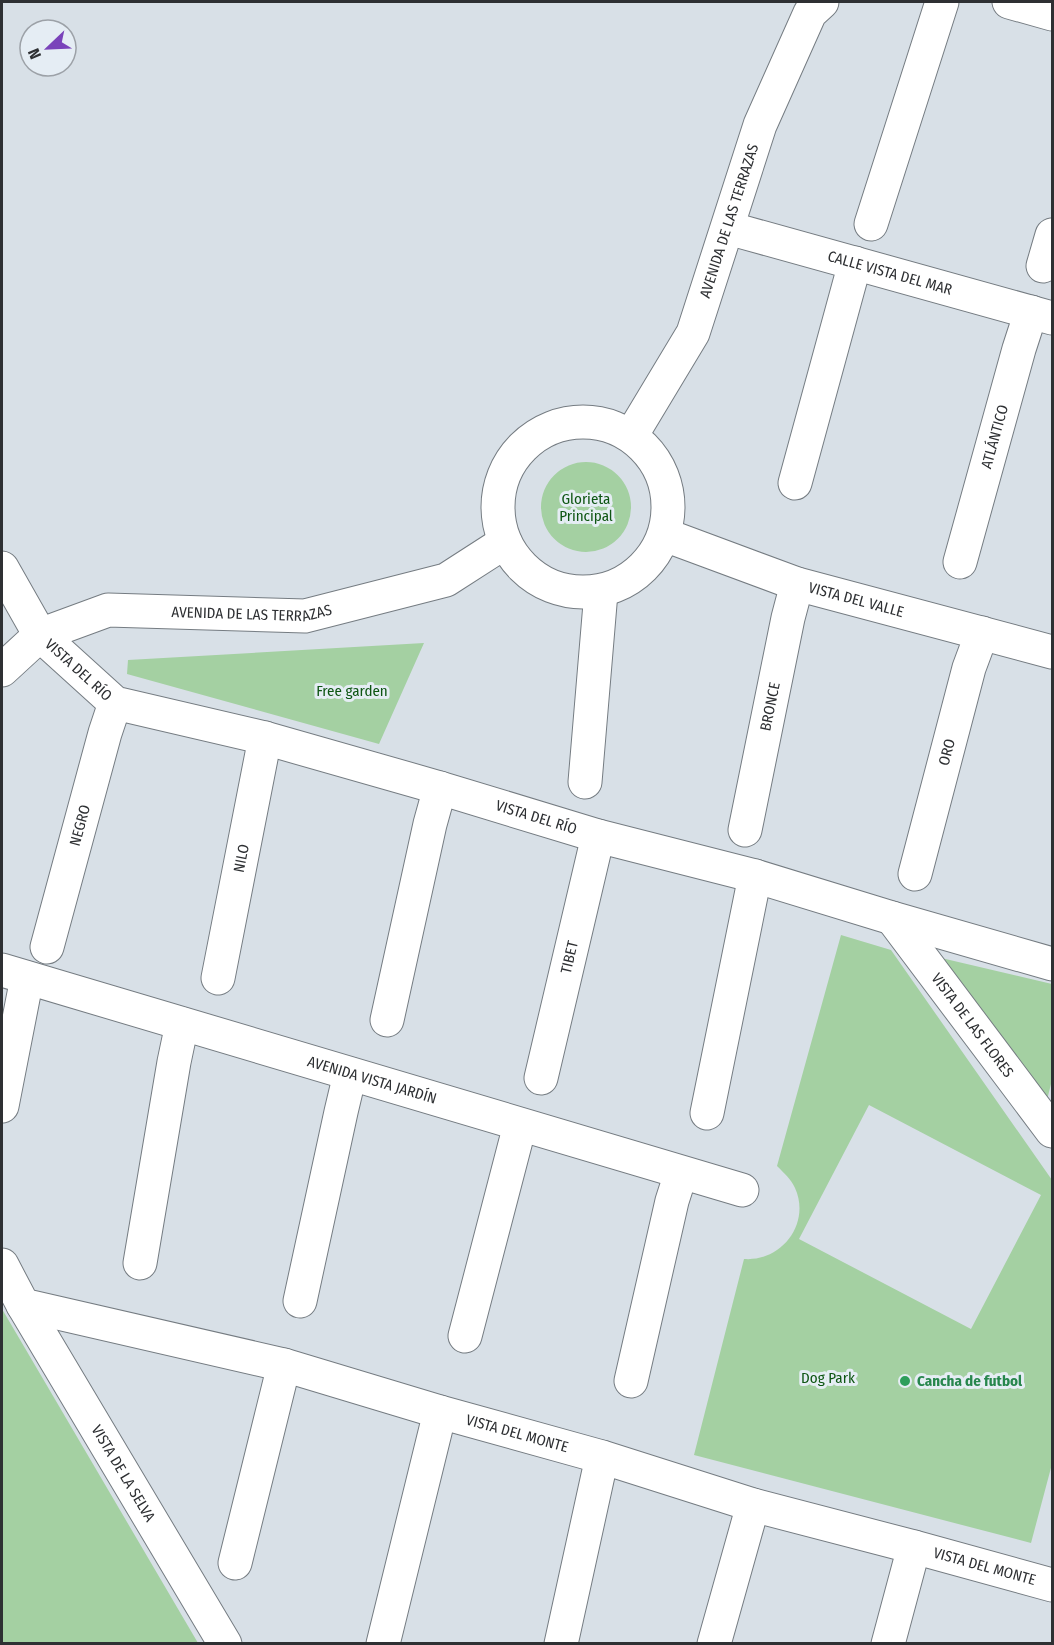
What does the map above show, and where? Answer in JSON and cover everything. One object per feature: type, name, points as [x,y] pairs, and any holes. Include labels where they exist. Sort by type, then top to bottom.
[{"type":"street","name":"AVENIDA DE LAS TERRAZAS","points":[[631,436],[693,333],[760,124],[810,14],[822,2]]},
{"type":"street","points":[[871,224],[942,2]]},
{"type":"street","points":[[1009,2],[1053,14]]},
{"type":"street","name":"CALLE VISTA DEL MAR","points":[[728,228],[1042,315]]},
{"type":"street","points":[[1043,266],[1053,234]]},
{"type":"street","points":[[795,483],[855,263]]},
{"type":"street","name":"ATLÁNTICO","points":[[960,562],[1019,349],[1042,315]]},
{"type":"street","points":[[579,421],[606,424],[631,436],[652,455],[665,480],[669,508],[665,535],[650,561],[628,581],[601,592],[572,593],[544,584],[521,566],[505,542],[498,515],[500,488],[510,462],[528,441],[552,427],[579,421]]},
{"type":"street","name":"VISTA DEL VALLE","points":[[665,535],[797,584],[1053,652]]},
{"type":"street","name":"AVENIDA DE LAS TERRAZAS","points":[[2,670],[40,635],[108,610],[305,616],[446,580],[505,542]]},
{"type":"street","name":"VISTA DEL RÍO","points":[[2,568],[40,635],[115,703],[265,738],[598,836],[755,876],[1053,964]]},
{"type":"street","name":"BRONCE","points":[[745,830],[797,584]]},
{"type":"street","points":[[585,782],[601,592]]},
{"type":"street","name":"ORO","points":[[915,874],[969,668],[981,633]]},
{"type":"street","name":"NEGRO","points":[[47,947],[101,744],[115,703]]},
{"type":"street","name":"NILO","points":[[218,978],[265,738]]},
{"type":"street","points":[[387,1020],[440,788]]},
{"type":"street","name":"TIBET","points":[[541,1078],[598,836]]},
{"type":"street","points":[[707,1113],[755,876]]},
{"type":"street","name":"VISTA DE LAS FLORES","points":[[892,918],[1053,1131]]},
{"type":"street","points":[[2,1106],[14,974]]},
{"type":"street","name":"AVENIDA VISTA JARDÍN","points":[[14,974],[742,1190]]},
{"type":"street","points":[[140,1263],[182,1024]]},
{"type":"street","points":[[300,1301],[350,1074]]},
{"type":"street","points":[[465,1336],[520,1125]]},
{"type":"street","points":[[631,1381],[672,1201],[681,1173]]},
{"type":"street","points":[[2,1265],[23,1305]]},
{"type":"street","name":"VISTA DEL MONTE","points":[[23,1305],[284,1365],[602,1457],[753,1506],[914,1546],[1053,1586]]},
{"type":"street","name":"VISTA DE LA SELVA","points":[[23,1305],[225,1644]]},
{"type":"street","points":[[235,1563],[284,1365]]},
{"type":"street","points":[[383,1644],[440,1412]]},
{"type":"street","points":[[561,1644],[602,1457]]},
{"type":"street","points":[[714,1644],[753,1506]]},
{"type":"street","points":[[888,1644],[914,1546]]},
{"type":"green space","name":"Glorieta Principal","points":[[586,462],[603,466],[618,475],[627,490],[631,507],[627,524],[618,539],[603,548],[586,552],[569,548],[554,539],[545,524],[541,507],[545,490],[554,475],[569,466]]},
{"type":"green space","name":"Free garden","points":[[424,643],[379,744],[127,674],[128,660]]},
{"type":"green space","name":"Dog Park","points":[[841,935],[891,950],[1052,1180],[1052,1464],[1031,1543],[694,1455],[744,1259],[770,1254],[790,1238],[796,1227],[799,1201],[795,1188],[777,1166]],"holes":[[[869,1105],[1041,1195],[971,1329],[799,1239]]]},
{"type":"green space","points":[[937,957],[1052,984],[1052,1080],[1047,1100]]},
{"type":"green space","points":[[2,1309],[198,1643],[2,1643]]},
{"type":"place","name":"Cancha de futbol","points":[[905,1381]]}]
